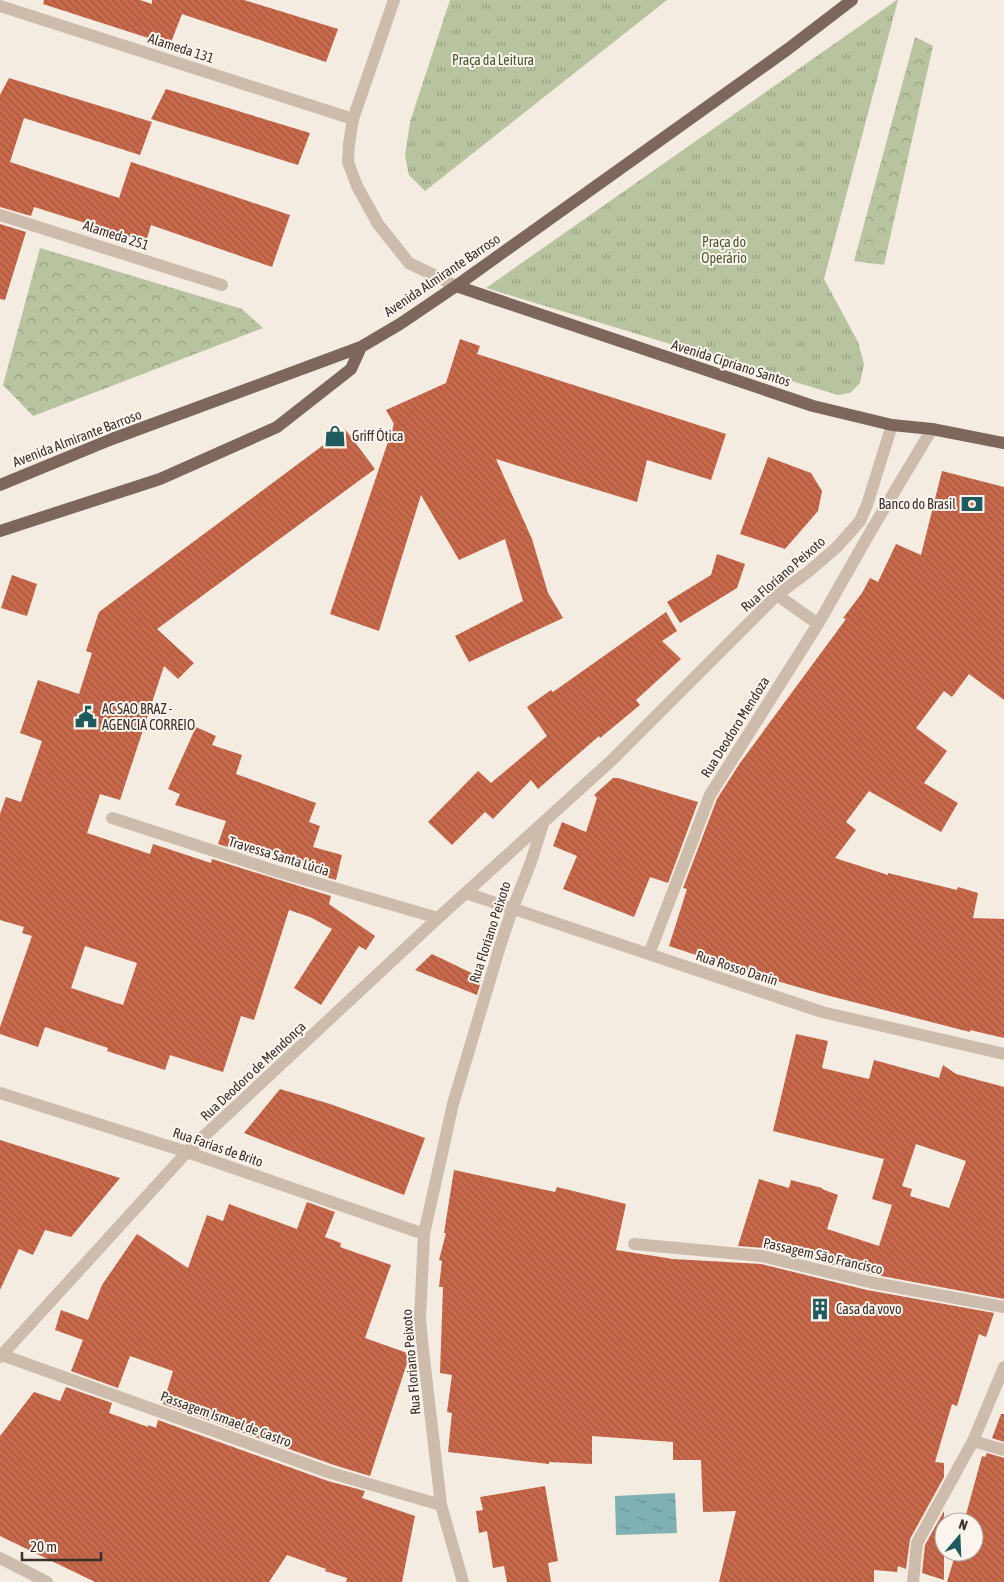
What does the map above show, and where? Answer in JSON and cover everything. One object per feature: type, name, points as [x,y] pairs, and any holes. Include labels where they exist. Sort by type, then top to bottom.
[{"type":"main road","name":"Avenida Almirante Barroso","points":[[0,484],[112,439],[361,348],[456,286],[780,54],[852,0]]},
{"type":"main road","name":"Avenida Cipriano Santos","points":[[456,286],[770,392],[839,413],[892,425],[932,429],[1004,443]]},
{"type":"main road","points":[[0,531],[160,478],[277,427],[351,369],[361,348]]},
{"type":"street","points":[[394,0],[353,119],[348,162],[354,179],[378,224],[409,263],[456,286]]},
{"type":"street","name":"Alameda 131","points":[[0,6],[353,119]]},
{"type":"street","name":"Alameda 251","points":[[0,215],[222,285]]},
{"type":"street","name":"Rua Floriano Peixoto","points":[[463,1582],[440,1506],[420,1318],[424,1234],[453,1104],[512,910],[531,862],[543,824],[612,760],[777,595],[808,572],[837,546],[860,521],[874,484],[892,425]]},
{"type":"street","name":"Rua Deodoro Mendoza","points":[[649,954],[710,795],[818,624],[932,429]]},
{"type":"street","points":[[777,595],[818,624]]},
{"type":"street","name":"Travessa Santa Lúcia","points":[[112,818],[270,870],[438,918]]},
{"type":"street","name":"Rua Deodoro de Mendonça","points":[[1,1356],[188,1152],[438,918],[543,824]]},
{"type":"street","name":"Rua Rosso Danin","points":[[466,893],[512,910],[822,1012],[1004,1054]]},
{"type":"street","name":"Rua Farias de Brito","points":[[0,1093],[188,1152],[424,1234]]},
{"type":"street","name":"Passagem São Francisco","points":[[634,1244],[762,1256],[870,1282],[1004,1307]]},
{"type":"street","name":"Passagem Ismael de Castro","points":[[1,1356],[332,1472],[440,1506]]},
{"type":"street","points":[[913,1582],[917,1543],[973,1441],[1004,1367]]},
{"type":"street","points":[[973,1441],[1004,1450]]},
{"type":"street","points":[[0,1558],[47,1582]]},
{"type":"green space","name":"Praça da Leitura","points":[[450,0],[667,0],[425,191],[409,175],[405,156],[410,122]]},
{"type":"green space","name":"Praça do Operário","points":[[897,0],[824,279],[858,342],[864,364],[860,383],[850,393],[838,395],[486,288]]},
{"type":"green space","points":[[915,37],[933,46],[884,265],[854,261]]},
{"type":"green space","points":[[40,248],[242,309],[263,328],[33,416],[3,385]]},
{"type":"water","points":[[675,1493],[677,1533],[616,1535],[615,1496]]},
{"type":"building","points":[[44,0],[140,0],[152,4],[152,0],[244,0],[338,29],[326,62],[182,14],[170,45],[43,4]]},
{"type":"building","points":[[9,78],[152,122],[140,155],[24,118],[10,162],[119,198],[131,162],[290,215],[272,267],[151,225],[146,242],[34,207],[31,216],[0,207],[0,95]]},
{"type":"building","points":[[166,89],[310,133],[298,165],[151,119]]},
{"type":"building","points":[[0,224],[26,232],[5,300],[0,299]]},
{"type":"building","points":[[460,339],[480,346],[477,354],[726,434],[711,480],[647,460],[637,502],[496,459],[532,539],[548,593],[563,618],[469,662],[455,636],[523,601],[505,539],[459,560],[421,495],[379,631],[330,614],[394,424],[386,410],[446,383]]},
{"type":"building","points":[[345,429],[375,469],[157,629],[194,663],[178,679],[164,666],[120,800],[100,794],[87,833],[150,854],[153,844],[211,863],[212,859],[331,896],[329,904],[375,936],[366,950],[359,946],[321,1005],[294,988],[332,929],[310,917],[289,910],[254,1020],[241,1016],[223,1072],[170,1055],[165,1070],[107,1051],[108,1048],[45,1027],[38,1047],[0,1034],[0,1027],[32,936],[22,933],[24,927],[0,920],[0,814],[6,797],[21,802],[42,741],[20,733],[38,680],[79,694],[92,653],[86,651],[99,612]],"holes":[[[85,946],[137,963],[123,1005],[71,988]]]},
{"type":"building","points":[[768,457],[811,473],[822,491],[818,511],[785,549],[740,534]]},
{"type":"building","points":[[942,471],[1004,487],[1004,700],[969,674],[952,697],[944,691],[916,728],[947,751],[924,783],[958,803],[941,832],[869,791],[846,822],[856,830],[835,858],[888,875],[888,873],[957,890],[958,887],[978,893],[973,918],[1004,919],[1004,1038],[970,1030],[970,1032],[826,995],[759,976],[669,946],[687,889],[683,888],[717,799],[740,763],[846,619],[843,618],[862,593],[870,578],[878,582],[896,544],[921,555]]},
{"type":"building","points":[[717,554],[745,564],[737,588],[680,623],[667,602],[711,575]]},
{"type":"building","points":[[12,575],[37,584],[27,616],[1,608]]},
{"type":"building","points":[[666,612],[677,631],[662,641],[681,659],[636,700],[640,705],[600,738],[599,736],[538,789],[531,780],[493,819],[485,812],[452,845],[428,822],[478,771],[491,783],[547,736],[527,707],[551,690],[553,692]]},
{"type":"building","points":[[196,727],[216,736],[212,745],[242,755],[236,774],[316,803],[309,822],[320,826],[313,847],[342,855],[336,880],[218,844],[226,821],[175,805],[180,794],[168,789]]},
{"type":"building","points":[[613,778],[698,802],[668,883],[650,877],[634,917],[563,889],[577,856],[553,846],[562,822],[586,832],[597,798],[594,795]]},
{"type":"building","points":[[432,954],[482,978],[477,995],[415,970]]},
{"type":"building","points":[[796,1034],[828,1041],[822,1068],[869,1079],[874,1060],[939,1078],[943,1065],[956,1074],[1004,1087],[1004,1299],[871,1274],[764,1248],[738,1246],[759,1179],[789,1188],[791,1180],[822,1188],[838,1195],[827,1229],[879,1246],[892,1205],[872,1199],[884,1159],[773,1131]],"holes":[[[916,1144],[966,1161],[949,1208],[910,1196],[912,1189],[902,1186]]]},
{"type":"building","points":[[280,1089],[330,1104],[425,1138],[404,1195],[244,1133]]},
{"type":"building","points":[[0,1140],[120,1178],[71,1237],[45,1230],[33,1255],[19,1249],[0,1290]]},
{"type":"building","points":[[454,1170],[555,1192],[557,1187],[626,1204],[616,1250],[673,1259],[761,1264],[867,1290],[994,1313],[986,1337],[979,1334],[957,1406],[952,1404],[935,1462],[944,1463],[944,1477],[910,1539],[906,1569],[898,1566],[897,1572],[874,1570],[874,1582],[719,1582],[736,1511],[703,1512],[701,1460],[673,1460],[673,1442],[592,1436],[592,1464],[549,1462],[549,1464],[448,1452],[452,1413],[447,1412],[452,1375],[440,1373],[443,1287],[439,1287],[442,1261],[439,1260],[446,1233],[444,1233]]},
{"type":"building","points":[[307,1202],[335,1212],[325,1237],[341,1243],[340,1247],[391,1265],[365,1338],[410,1354],[370,1476],[163,1404],[173,1371],[130,1356],[118,1388],[71,1371],[83,1340],[55,1330],[61,1310],[88,1320],[102,1285],[137,1234],[188,1268],[207,1215],[223,1221],[229,1204],[297,1229]]},
{"type":"building","points":[[66,1387],[112,1403],[109,1413],[148,1427],[148,1425],[156,1428],[158,1420],[328,1481],[365,1491],[362,1498],[415,1516],[402,1582],[346,1582],[347,1578],[287,1555],[269,1582],[95,1582],[0,1536],[0,1436],[34,1392],[60,1401]]},
{"type":"building","points":[[1001,1414],[1004,1414],[1004,1442],[992,1438]]},
{"type":"building","points":[[987,1453],[1004,1458],[1004,1582],[947,1582],[953,1562],[984,1562],[984,1512],[967,1512],[982,1456],[985,1457]]},
{"type":"building","points":[[545,1486],[558,1561],[548,1563],[551,1582],[507,1582],[504,1566],[493,1568],[487,1531],[479,1533],[476,1511],[483,1510],[480,1497]]},
{"type":"building","points":[[934,1529],[934,1562],[944,1562],[944,1580],[922,1573],[925,1545]]},
{"type":"place","name":"Griff Ótica","points":[[335,436]]},
{"type":"place","name":"Banco do Brasil","points":[[972,504]]},
{"type":"place","name":"AC SAO BRAZ - AGENCIA CORREIO","points":[[86,717]]},
{"type":"place","name":"Casa da vovo","points":[[820,1309]]}]
